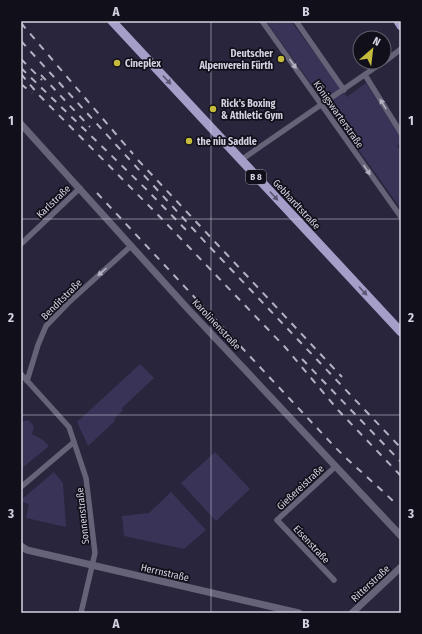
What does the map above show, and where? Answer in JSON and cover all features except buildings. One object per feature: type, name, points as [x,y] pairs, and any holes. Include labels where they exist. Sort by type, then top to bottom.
[{"type":"main road","name":"Gebhardtstraße","points":[[112,21],[401,332]]},
{"type":"main road","points":[[398,21],[401,26]]},
{"type":"street","name":"Königswarterstraße","points":[[262,21],[401,218]]},
{"type":"street","points":[[296,21],[344,90]]},
{"type":"street","points":[[392,56],[401,49]]},
{"type":"street","points":[[241,160],[372,70]]},
{"type":"street","points":[[365,75],[401,133]]},
{"type":"street","name":"Karolinenstraße","points":[[21,124],[131,246],[401,536]]},
{"type":"street","name":"Karlstraße","points":[[21,244],[80,188]]},
{"type":"street","name":"Benditstraße","points":[[27,381],[38,345],[49,322],[131,246]]},
{"type":"street","name":"Sonnenstraße","points":[[21,374],[69,426],[86,478],[95,553],[81,613]]},
{"type":"street","points":[[21,487],[74,442]]},
{"type":"street","name":"Gießereistraße","points":[[277,520],[336,466]]},
{"type":"street","name":"Eisenstraße","points":[[277,520],[334,580]]},
{"type":"street","name":"Herrnstraße","points":[[23,549],[299,613]]},
{"type":"street","name":"Ritterstraße","points":[[352,613],[401,567]]},
{"type":"shaded area","points":[[266,21],[291,21],[347,97],[366,83],[401,138],[401,142],[397,146],[401,152],[401,209]]},
{"type":"shaded area","points":[[140,364],[154,378],[122,408],[123,410],[114,419],[115,421],[88,446],[77,422]]},
{"type":"shaded area","points":[[28,420],[34,426],[32,434],[43,440],[49,446],[21,469],[21,422]]},
{"type":"shaded area","points":[[215,452],[250,489],[216,521],[181,483]]},
{"type":"shaded area","points":[[54,472],[63,483],[66,527],[26,518],[29,504],[21,502],[21,500]]},
{"type":"shaded area","points":[[171,492],[206,530],[184,549],[124,536],[122,516],[149,513]]},
{"type":"railway","points":[[21,23],[133,154]]},
{"type":"railway","points":[[21,41],[206,243],[401,448]]},
{"type":"railway","points":[[21,59],[42,80]]},
{"type":"railway","points":[[21,68],[147,190],[190,234]]},
{"type":"railway","points":[[21,74],[38,94],[161,218],[285,347],[338,410],[401,476]]},
{"type":"railway","points":[[41,75],[90,127]]},
{"type":"railway","points":[[21,84],[32,93]]},
{"type":"railway","points":[[138,160],[342,377]]},
{"type":"railway","points":[[97,193],[332,444],[396,504]]},
{"type":"railway","points":[[302,359],[401,462]]},
{"type":"place","name":"Deutscher Alpenverein Fürth","points":[[281,59]]},
{"type":"place","name":"Cineplex","points":[[117,63]]},
{"type":"place","name":"Rick's Boxing & Athletic Gym","points":[[213,109]]},
{"type":"place","name":"the niu Saddle","points":[[189,141]]}]
